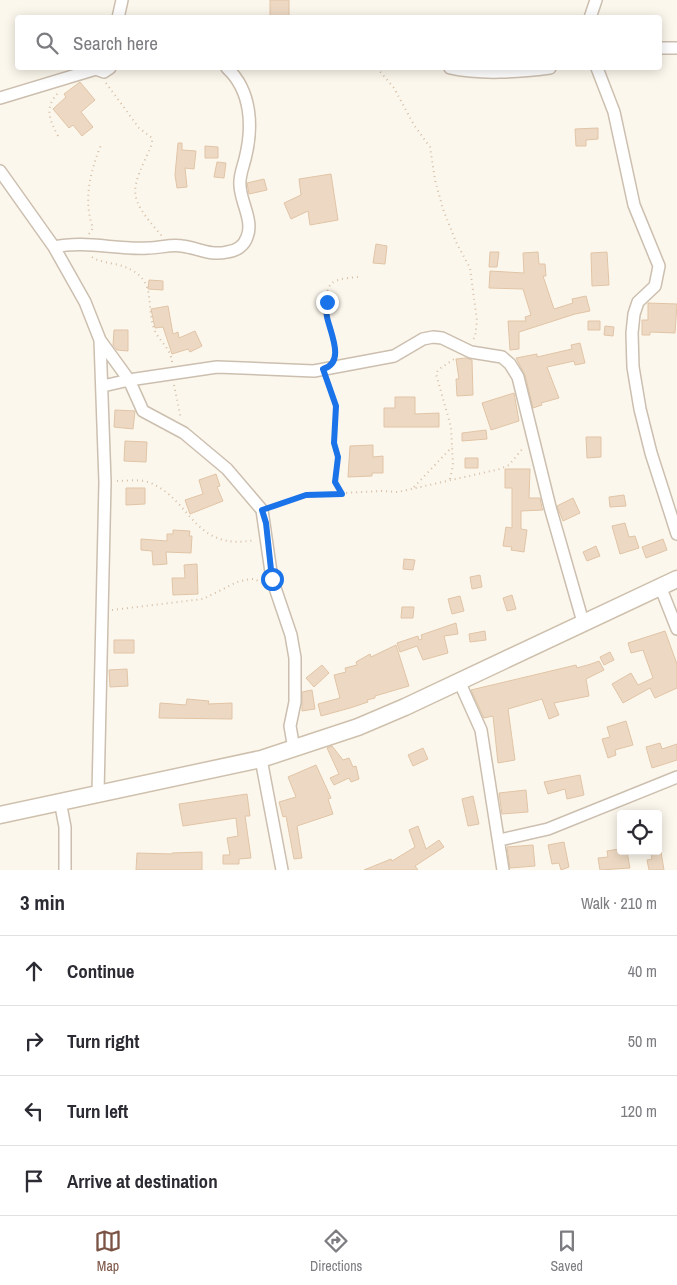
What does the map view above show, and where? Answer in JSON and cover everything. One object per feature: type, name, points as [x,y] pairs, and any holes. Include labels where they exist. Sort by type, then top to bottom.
[{"type":"main road","points":[[0,815],[261,759],[358,728],[677,579]]},
{"type":"street","points":[[119,15],[122,0]]},
{"type":"street","points":[[591,15],[596,0]]},
{"type":"street","points":[[662,48],[677,48]]},
{"type":"street","points":[[0,98],[100,70]]},
{"type":"street","points":[[54,247],[81,243],[149,248],[170,245],[184,246],[212,253],[227,252],[241,247],[248,236],[248,224],[240,185],[249,144],[249,111],[237,79],[229,70]]},
{"type":"street","points":[[463,70],[517,70]]},
{"type":"street","points":[[598,70],[616,118],[634,205],[659,266],[655,286],[638,302],[634,314],[632,333],[633,367],[637,395],[651,453],[677,534]]},
{"type":"street","points":[[0,171],[54,247],[86,302],[100,340],[129,380],[143,411],[184,433],[227,469],[262,510],[268,558],[275,589],[291,635],[295,658],[295,702],[290,726],[294,749]]},
{"type":"street","points":[[103,386],[129,380],[217,368],[325,369],[394,356],[423,339],[433,337],[442,338],[466,350],[502,357],[510,364],[518,377],[552,515],[583,622]]},
{"type":"street","points":[[98,793],[105,482],[100,340]]},
{"type":"street","points":[[660,586],[672,601],[677,629]]},
{"type":"street","points":[[459,682],[481,730],[500,840],[503,870]]},
{"type":"street","points":[[261,759],[282,870]]},
{"type":"street","points":[[500,840],[548,829],[677,777]]},
{"type":"street","points":[[60,802],[65,827],[65,870]]},
{"type":"path","points":[[105,70],[139,128],[152,138],[152,144],[139,170],[135,190],[136,200],[142,213],[170,245]]},
{"type":"path","points":[[379,70],[394,88],[414,125],[430,147],[434,180],[443,209],[456,242],[470,268],[477,321],[475,336],[466,350],[436,374],[451,427],[450,479]]},
{"type":"path","points":[[58,136],[48,110],[52,99],[58,93],[65,79]]},
{"type":"path","points":[[101,145],[92,168],[87,209],[93,228],[81,243],[97,260],[127,268],[143,278],[149,292],[155,331],[169,350],[184,433]]},
{"type":"path","points":[[342,494],[335,482],[338,457],[334,443],[336,406],[325,369],[333,363],[335,354],[334,339],[326,314],[327,292],[332,284],[339,280],[358,277]]},
{"type":"path","points":[[262,510],[306,495],[382,491],[398,492],[509,465],[533,435]]},
{"type":"path","points":[[412,489],[452,447]]},
{"type":"path","points":[[105,482],[146,481],[156,486],[180,504],[197,526],[216,538],[232,542],[267,538]]},
{"type":"path","points":[[101,610],[203,599],[238,582],[250,579],[255,579],[275,589]]},
{"type":"building","points":[[270,0],[289,0],[289,15],[270,15]]},
{"type":"building","points":[[80,82],[95,100],[81,112],[93,127],[82,136],[73,125],[69,128],[53,109],[66,97],[64,94]]},
{"type":"building","points":[[598,128],[598,139],[586,140],[586,146],[576,146],[575,129]]},
{"type":"building","points":[[178,143],[182,143],[182,150],[196,151],[194,169],[185,168],[187,187],[177,188],[175,175]]},
{"type":"building","points":[[205,146],[218,147],[218,158],[205,158]]},
{"type":"building","points":[[217,162],[226,163],[224,178],[214,177]]},
{"type":"building","points":[[331,174],[338,220],[310,225],[308,211],[291,219],[284,203],[301,195],[299,179]]},
{"type":"building","points":[[264,179],[267,190],[249,194],[247,183]]},
{"type":"building","points":[[376,244],[387,246],[385,264],[373,263]]},
{"type":"building","points":[[490,252],[499,252],[497,267],[489,267]]},
{"type":"building","points":[[538,252],[539,264],[545,264],[546,276],[543,276],[554,309],[573,303],[572,299],[586,296],[590,311],[519,332],[519,349],[510,350],[508,321],[526,321],[525,317],[531,315],[523,289],[489,288],[490,271],[524,273],[523,253]]},
{"type":"building","points":[[607,252],[609,285],[592,286],[591,253]]},
{"type":"building","points":[[149,280],[163,281],[163,290],[148,289]]},
{"type":"building","points":[[648,303],[677,304],[675,333],[650,332],[650,335],[642,335],[642,320],[648,320]]},
{"type":"building","points":[[168,306],[173,334],[178,332],[179,338],[195,331],[202,346],[190,352],[188,349],[172,354],[163,327],[155,328],[151,309]]},
{"type":"building","points":[[588,321],[600,321],[600,330],[588,330]]},
{"type":"building","points":[[605,326],[614,327],[613,336],[604,335]]},
{"type":"building","points":[[114,330],[128,330],[128,351],[117,350],[113,345]]},
{"type":"building","points":[[580,343],[585,363],[575,365],[574,361],[547,367],[559,398],[541,403],[542,405],[533,408],[525,375],[516,358],[537,354],[537,357],[572,349],[571,345]]},
{"type":"building","points":[[466,358],[472,360],[473,395],[457,396],[456,379],[459,379],[456,359]]},
{"type":"building","points":[[514,393],[519,421],[491,430],[482,403]]},
{"type":"building","points":[[395,397],[415,397],[415,414],[439,413],[439,427],[384,427],[384,408],[395,408]]},
{"type":"building","points":[[115,410],[135,411],[133,429],[114,427]]},
{"type":"building","points":[[486,430],[487,439],[462,441],[462,433]]},
{"type":"building","points":[[586,437],[601,437],[601,457],[587,458]]},
{"type":"building","points":[[125,441],[147,442],[146,462],[124,461]]},
{"type":"building","points":[[373,445],[373,457],[383,456],[383,473],[372,473],[372,476],[348,477],[350,446]]},
{"type":"building","points":[[465,458],[478,458],[478,468],[465,468]]},
{"type":"building","points":[[505,469],[530,469],[529,498],[540,498],[543,510],[521,511],[521,529],[527,530],[524,552],[511,550],[512,547],[503,546],[506,527],[512,528],[512,488],[505,488]]},
{"type":"building","points":[[216,474],[220,486],[217,487],[223,501],[190,514],[185,500],[203,494],[199,480]]},
{"type":"building","points":[[126,488],[145,488],[145,504],[126,505]]},
{"type":"building","points":[[624,495],[626,506],[610,507],[609,497]]},
{"type":"building","points":[[573,498],[580,513],[563,521],[557,506]]},
{"type":"building","points":[[625,523],[629,537],[635,536],[639,548],[620,554],[612,526]]},
{"type":"building","points":[[173,530],[190,531],[189,536],[192,536],[191,553],[166,552],[167,564],[153,565],[152,551],[141,550],[141,539],[167,541],[167,534],[173,534]]},
{"type":"building","points":[[663,539],[667,550],[646,558],[642,547]]},
{"type":"building","points":[[596,546],[600,556],[587,561],[583,552]]},
{"type":"building","points":[[404,559],[415,560],[413,570],[403,569]]},
{"type":"building","points":[[197,564],[198,594],[173,595],[172,578],[185,578],[184,565]]},
{"type":"building","points":[[480,575],[482,587],[472,589],[470,577]]},
{"type":"building","points":[[512,595],[516,609],[507,611],[503,598]]},
{"type":"building","points":[[460,596],[464,611],[452,614],[448,599]]},
{"type":"building","points":[[402,607],[414,607],[413,618],[401,618]]},
{"type":"building","points":[[456,623],[458,634],[444,636],[448,653],[423,660],[417,646],[400,652],[397,643],[418,636],[419,640],[422,639],[421,635]]},
{"type":"building","points":[[485,631],[486,640],[470,642],[469,634]]},
{"type":"building","points":[[665,631],[677,664],[677,688],[655,698],[650,688],[623,703],[612,684],[631,673],[638,685],[653,678],[643,650],[631,653],[628,643]]},
{"type":"building","points":[[114,640],[134,640],[134,653],[114,653]]},
{"type":"building","points":[[396,645],[409,686],[375,696],[375,698],[367,700],[368,702],[321,716],[318,704],[340,698],[334,675],[346,672],[345,668],[357,665],[356,662],[370,654],[371,657]]},
{"type":"building","points":[[610,652],[614,660],[604,665],[600,657]]},
{"type":"building","points":[[599,661],[604,670],[586,679],[589,696],[554,703],[559,715],[549,719],[542,699],[508,709],[515,760],[498,763],[493,716],[484,718],[471,690],[576,665],[577,668]]},
{"type":"building","points":[[322,665],[329,673],[314,687],[306,678]]},
{"type":"building","points":[[127,669],[128,686],[110,687],[109,670]]},
{"type":"building","points":[[312,690],[315,709],[302,711],[302,692]]},
{"type":"building","points":[[187,699],[209,701],[208,704],[232,703],[232,719],[159,718],[160,703],[186,705]]},
{"type":"building","points":[[626,721],[633,745],[615,750],[616,755],[608,758],[602,739],[610,737],[607,727]]},
{"type":"building","points":[[660,743],[662,749],[677,744],[677,760],[652,768],[646,747]]},
{"type":"building","points":[[332,746],[343,760],[349,758],[353,767],[356,766],[359,779],[351,782],[349,778],[334,785],[330,778],[339,774],[327,748]]},
{"type":"building","points":[[423,748],[428,759],[413,766],[408,755]]},
{"type":"building","points":[[316,765],[331,798],[328,799],[333,814],[297,826],[302,858],[294,859],[286,816],[283,817],[279,802],[296,797],[288,777]]},
{"type":"building","points":[[580,775],[584,795],[567,799],[565,789],[548,794],[544,782]]},
{"type":"building","points":[[526,790],[528,812],[502,814],[499,793]]},
{"type":"building","points":[[247,794],[250,816],[245,816],[251,858],[239,859],[239,864],[223,864],[223,855],[230,855],[227,838],[238,836],[236,818],[183,826],[179,804]]},
{"type":"building","points":[[473,796],[479,824],[468,826],[462,799]]},
{"type":"building","points":[[418,826],[426,849],[439,840],[444,847],[415,866],[418,870],[364,870],[391,859],[392,861],[415,847],[409,830]]},
{"type":"building","points":[[564,842],[569,867],[561,870],[559,863],[552,864],[548,845]]},
{"type":"building","points":[[533,845],[535,866],[510,868],[507,847]]},
{"type":"building","points":[[617,849],[617,855],[628,855],[630,868],[600,870],[598,858],[608,857],[607,851]]},
{"type":"building","points":[[202,852],[202,870],[136,870],[137,853],[172,854]]},
{"type":"building","points":[[651,855],[662,855],[664,870],[649,870],[647,860],[652,859]]},
{"type":"route","points":[[272,579],[268,558],[266,523],[262,510],[306,495],[342,494],[335,482],[338,457],[334,443],[336,406],[323,369],[328,368],[333,363],[335,354],[334,339],[326,314],[327,302]]}]
